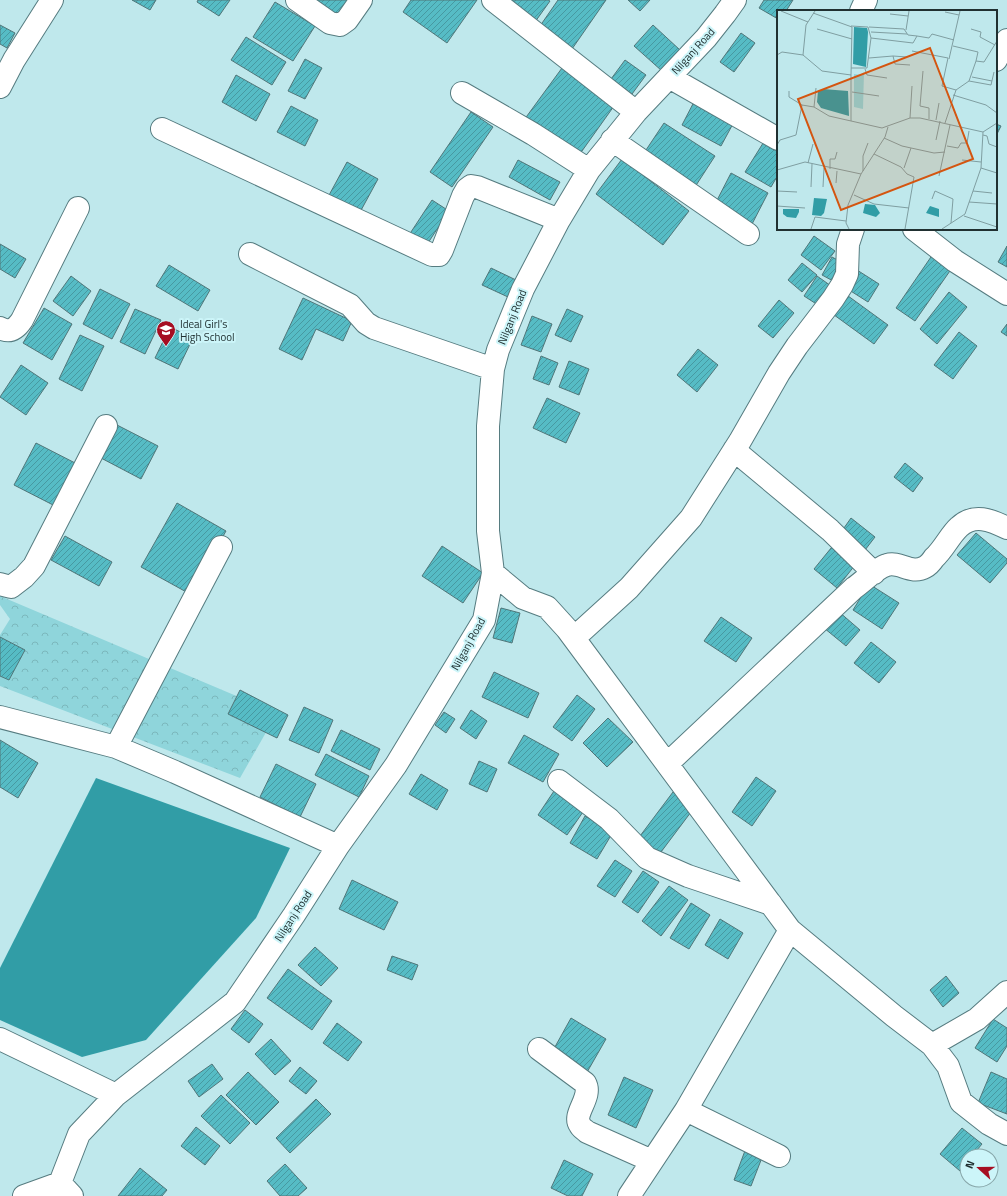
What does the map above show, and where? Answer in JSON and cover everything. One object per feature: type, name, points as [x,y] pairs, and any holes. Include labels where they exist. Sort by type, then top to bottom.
[{"type":"street","points":[[0,87],[14,60],[52,0]]},
{"type":"street","points":[[297,0],[330,23],[340,25],[347,20],[361,0]]},
{"type":"street","points":[[493,0],[636,112]]},
{"type":"street","name":"Nilganj Road","points":[[66,1190],[79,1134],[116,1095],[235,1002],[294,915],[338,846],[396,765],[484,620],[493,573],[488,531],[488,426],[493,369],[498,350],[523,289],[559,220],[589,170],[636,112],[706,38],[735,0]]},
{"type":"street","points":[[861,10],[866,0]]},
{"type":"street","points":[[997,58],[1007,40]]},
{"type":"street","points":[[669,77],[777,138]]},
{"type":"street","points":[[462,93],[533,134],[589,170]]},
{"type":"street","points":[[162,129],[432,255],[439,255],[442,250],[463,196],[467,189],[472,186],[559,220]]},
{"type":"street","points":[[612,140],[748,234]]},
{"type":"street","points":[[0,328],[12,330],[17,327],[22,320],[78,208]]},
{"type":"street","points":[[574,638],[629,588],[691,518],[734,450],[779,373],[842,285],[847,274],[848,244],[853,230]]},
{"type":"street","points":[[915,230],[955,261],[1007,294]]},
{"type":"street","points":[[250,254],[350,305],[366,323],[374,328],[493,369]]},
{"type":"street","points":[[0,584],[11,587],[24,577],[34,566],[106,426]]},
{"type":"street","points":[[734,450],[830,530],[874,573]]},
{"type":"street","points":[[667,764],[854,588],[874,573],[887,565],[913,570],[925,567],[940,553],[958,527],[973,518],[988,519],[1007,528]]},
{"type":"street","points":[[116,747],[222,547]]},
{"type":"street","points":[[493,573],[523,598],[547,607],[567,629],[790,930],[894,1016],[932,1045],[948,1066],[961,1102],[989,1124],[1007,1134]]},
{"type":"street","points":[[0,717],[116,747],[338,846]]},
{"type":"street","points":[[559,781],[609,819],[647,858],[688,876],[771,904]]},
{"type":"street","points":[[629,1196],[686,1110],[790,930]]},
{"type":"street","points":[[932,1045],[977,1019],[1007,992]]},
{"type":"street","points":[[0,1039],[116,1095]]},
{"type":"street","points":[[539,1049],[585,1083],[588,1087],[578,1118],[579,1125],[587,1132],[652,1162]]},
{"type":"street","points":[[686,1110],[779,1156]]},
{"type":"street","points":[[24,1196],[66,1190]]},
{"type":"green space","points":[[0,596],[277,713],[240,778],[0,686],[0,635],[10,619],[0,605]]},
{"type":"shaded area","points":[[96,778],[290,848],[256,918],[146,1040],[82,1057],[0,1020],[0,968]]},
{"type":"building","points":[[132,0],[156,0],[150,10]]},
{"type":"building","points":[[198,0],[230,0],[219,16],[197,2]]},
{"type":"building","points":[[317,0],[355,0],[339,23],[313,5]]},
{"type":"building","points":[[411,0],[477,0],[447,43],[403,12]]},
{"type":"building","points":[[502,0],[548,0],[550,1],[535,22]]},
{"type":"building","points":[[558,0],[606,0],[572,49],[540,26]]},
{"type":"building","points":[[628,0],[650,0],[640,11]]},
{"type":"building","points":[[764,0],[793,0],[787,10],[777,10],[777,18],[759,8]]},
{"type":"building","points":[[275,2],[315,26],[293,61],[253,37]]},
{"type":"building","points":[[0,25],[15,33],[7,48],[0,44]]},
{"type":"building","points":[[653,25],[680,50],[662,71],[634,46]]},
{"type":"building","points":[[741,33],[755,43],[734,72],[720,62]]},
{"type":"building","points":[[246,37],[286,62],[272,85],[231,60]]},
{"type":"building","points":[[305,59],[322,68],[305,99],[288,91]]},
{"type":"building","points":[[625,60],[646,75],[632,94],[611,79]]},
{"type":"building","points":[[562,68],[614,106],[577,158],[524,120]]},
{"type":"building","points":[[236,75],[270,94],[256,121],[222,102]]},
{"type":"building","points":[[696,98],[735,120],[721,146],[682,125]]},
{"type":"building","points":[[291,106],[318,120],[305,146],[277,132]]},
{"type":"building","points":[[471,112],[493,127],[452,187],[430,172]]},
{"type":"building","points":[[664,123],[715,156],[693,190],[642,156]]},
{"type":"building","points":[[997,124],[1001,126],[997,134]]},
{"type":"building","points":[[765,140],[777,147],[777,177],[771,187],[745,172]]},
{"type":"building","points":[[622,159],[689,211],[663,245],[596,194]]},
{"type":"building","points":[[518,160],[560,182],[550,200],[509,177]]},
{"type":"building","points":[[347,162],[378,179],[359,214],[328,197]]},
{"type":"building","points":[[731,173],[768,193],[750,228],[713,208]]},
{"type":"building","points":[[432,200],[449,211],[426,246],[409,235]]},
{"type":"building","points":[[814,236],[835,251],[821,270],[801,255]]},
{"type":"building","points":[[0,244],[26,259],[15,278],[0,269]]},
{"type":"building","points":[[1007,246],[1007,267],[998,262]]},
{"type":"building","points":[[933,254],[952,268],[915,321],[896,308]]},
{"type":"building","points":[[832,257],[845,264],[835,282],[822,275]]},
{"type":"building","points":[[802,263],[817,275],[802,292],[788,280]]},
{"type":"building","points":[[169,265],[210,290],[198,311],[156,286]]},
{"type":"building","points":[[491,268],[516,280],[508,297],[482,285]]},
{"type":"building","points":[[857,270],[879,284],[868,302],[846,288]]},
{"type":"building","points":[[71,276],[91,291],[73,316],[53,301]]},
{"type":"building","points":[[817,276],[834,288],[821,307],[804,296]]},
{"type":"building","points":[[100,289],[130,304],[112,339],[83,324]]},
{"type":"building","points":[[949,292],[967,307],[937,344],[920,329]]},
{"type":"building","points":[[844,293],[888,325],[874,344],[830,312]]},
{"type":"building","points":[[303,298],[352,321],[343,341],[316,329],[302,360],[279,349]]},
{"type":"building","points":[[779,300],[794,313],[773,338],[758,326]]},
{"type":"building","points":[[44,308],[72,324],[52,360],[23,343]]},
{"type":"building","points":[[135,309],[161,320],[145,354],[120,342]]},
{"type":"building","points":[[567,309],[583,316],[571,342],[555,335]]},
{"type":"building","points":[[532,316],[552,324],[541,352],[521,345]]},
{"type":"building","points":[[1007,324],[1007,336],[1001,332]]},
{"type":"building","points":[[170,327],[193,338],[178,369],[155,358]]},
{"type":"building","points":[[959,332],[977,346],[953,379],[934,365]]},
{"type":"building","points":[[80,335],[104,346],[82,391],[59,379]]},
{"type":"building","points":[[698,349],[718,365],[697,392],[677,375]]},
{"type":"building","points":[[541,356],[558,363],[549,385],[533,379]]},
{"type":"building","points":[[569,361],[589,369],[579,395],[559,387]]},
{"type":"building","points":[[21,365],[48,383],[26,415],[0,397]]},
{"type":"building","points":[[547,398],[580,413],[566,443],[533,428]]},
{"type":"building","points":[[117,425],[158,446],[141,479],[101,458]]},
{"type":"building","points":[[36,443],[79,465],[57,507],[14,485]]},
{"type":"building","points":[[905,463],[923,478],[913,492],[894,477]]},
{"type":"building","points":[[177,503],[226,531],[190,594],[141,567]]},
{"type":"building","points":[[851,518],[875,537],[862,554],[839,535]]},
{"type":"building","points":[[976,533],[1007,559],[1007,563],[990,583],[957,555]]},
{"type":"building","points":[[65,536],[112,562],[99,586],[51,560]]},
{"type":"building","points":[[836,542],[859,560],[837,588],[814,569]]},
{"type":"building","points":[[442,546],[483,573],[463,603],[422,576]]},
{"type":"building","points":[[869,584],[899,603],[882,629],[853,610]]},
{"type":"building","points":[[501,608],[520,613],[512,643],[493,638]]},
{"type":"building","points":[[838,611],[860,630],[846,646],[824,628]]},
{"type":"building","points":[[721,617],[752,638],[736,662],[704,641]]},
{"type":"building","points":[[0,637],[25,650],[9,680],[0,676]]},
{"type":"building","points":[[871,642],[896,662],[879,683],[854,663]]},
{"type":"building","points":[[494,672],[539,693],[528,718],[482,697]]},
{"type":"building","points":[[240,690],[288,715],[277,738],[228,714]]},
{"type":"building","points":[[577,695],[595,709],[572,741],[553,727]]},
{"type":"building","points":[[304,707],[333,720],[319,753],[289,740]]},
{"type":"building","points":[[471,710],[487,721],[476,739],[460,728]]},
{"type":"building","points":[[444,712],[455,719],[446,733],[435,725]]},
{"type":"building","points":[[608,718],[633,742],[607,767],[583,743]]},
{"type":"building","points":[[341,730],[380,749],[370,770],[331,751]]},
{"type":"building","points":[[524,735],[559,754],[543,782],[508,763]]},
{"type":"building","points":[[0,740],[38,763],[18,798],[0,787]]},
{"type":"building","points":[[326,754],[369,776],[359,797],[315,775]]},
{"type":"building","points":[[479,761],[497,769],[487,792],[469,784]]},
{"type":"building","points":[[276,764],[316,784],[300,817],[260,797]]},
{"type":"building","points":[[421,774],[448,790],[437,810],[409,794]]},
{"type":"building","points":[[756,777],[776,791],[752,826],[732,812]]},
{"type":"building","points":[[554,791],[583,812],[567,835],[538,815]]},
{"type":"building","points":[[673,792],[694,808],[658,856],[637,840]]},
{"type":"building","points":[[585,816],[613,832],[597,859],[570,843]]},
{"type":"building","points":[[615,860],[632,871],[615,897],[597,886]]},
{"type":"building","points":[[643,871],[659,882],[638,913],[622,902]]},
{"type":"building","points":[[352,880],[398,902],[384,930],[339,909]]},
{"type":"building","points":[[669,886],[688,900],[661,936],[642,921]]},
{"type":"building","points":[[691,903],[710,915],[689,949],[670,938]]},
{"type":"building","points":[[720,919],[743,933],[728,959],[705,945]]},
{"type":"building","points":[[315,947],[338,968],[321,986],[298,965]]},
{"type":"building","points":[[392,956],[418,965],[412,980],[387,970]]},
{"type":"building","points":[[288,969],[332,1001],[312,1030],[267,998]]},
{"type":"building","points":[[946,976],[959,993],[943,1007],[930,990]]},
{"type":"building","points":[[245,1010],[263,1024],[249,1043],[231,1029]]},
{"type":"building","points":[[571,1018],[606,1039],[586,1074],[551,1054]]},
{"type":"building","points":[[993,1019],[1007,1028],[1007,1046],[997,1062],[975,1048]]},
{"type":"building","points":[[337,1023],[362,1042],[348,1061],[323,1043]]},
{"type":"building","points":[[271,1039],[291,1061],[275,1075],[255,1054]]},
{"type":"building","points":[[212,1064],[223,1079],[199,1097],[188,1081]]},
{"type":"building","points":[[300,1067],[317,1081],[306,1094],[289,1081]]},
{"type":"building","points":[[248,1072],[279,1102],[256,1125],[226,1095]]},
{"type":"building","points":[[991,1072],[1007,1079],[1007,1114],[978,1103]]},
{"type":"building","points":[[624,1077],[653,1090],[636,1128],[608,1115]]},
{"type":"building","points":[[221,1095],[250,1123],[230,1144],[201,1116]]},
{"type":"building","points":[[316,1099],[331,1114],[290,1153],[276,1138]]},
{"type":"building","points":[[196,1127],[220,1146],[205,1165],[181,1146]]},
{"type":"building","points":[[962,1128],[982,1144],[979,1148],[959,1148],[959,1170],[940,1154]]},
{"type":"building","points":[[746,1148],[763,1155],[751,1186],[734,1180]]},
{"type":"building","points":[[564,1160],[593,1174],[582,1196],[568,1196],[551,1188]]},
{"type":"building","points":[[285,1164],[307,1188],[298,1196],[280,1196],[267,1181]]},
{"type":"building","points":[[140,1168],[167,1190],[162,1196],[118,1196]]},
{"type":"place","name":"Ideal Girl's High School","points":[[166,347]]}]
